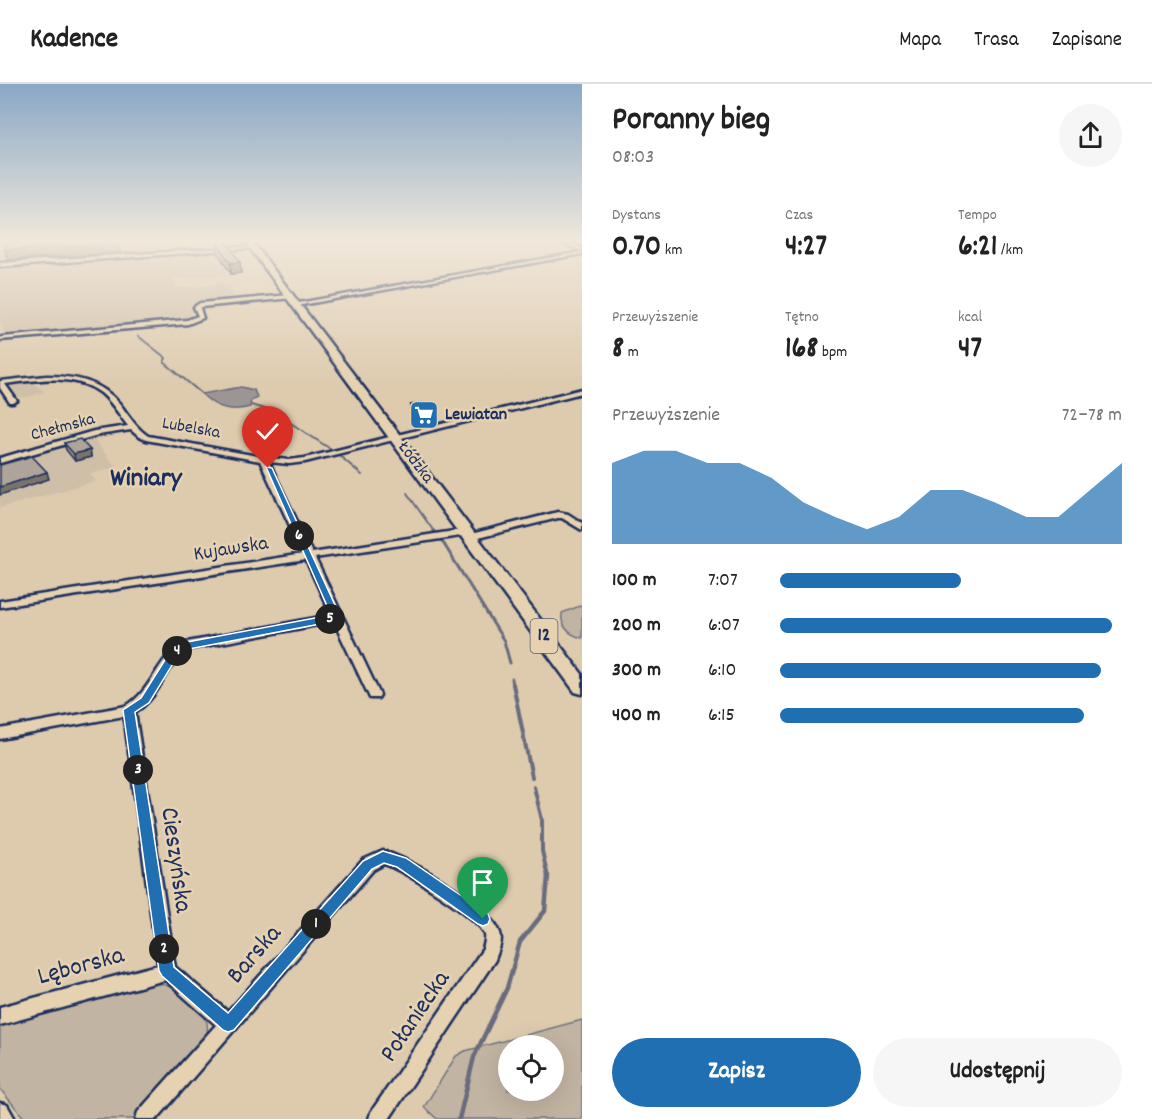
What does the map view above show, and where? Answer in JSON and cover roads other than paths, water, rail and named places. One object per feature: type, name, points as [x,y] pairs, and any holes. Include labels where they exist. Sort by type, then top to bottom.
[{"type":"main road","name":"Łódzka","points":[[283,288],[582,687]]},
{"type":"street","points":[[0,347],[1,336],[188,322],[201,317],[197,307],[200,305],[267,299],[293,301],[368,288]]},
{"type":"street","name":"Lubelska","points":[[0,383],[47,377],[86,382],[106,393],[141,435],[263,459],[298,461],[582,391]]},
{"type":"street","points":[[0,383],[13,401]]},
{"type":"street","name":"Chełmska","points":[[0,461],[98,433],[134,427]]},
{"type":"street","points":[[263,459],[374,695]]},
{"type":"street","points":[[268,468],[298,461]]},
{"type":"street","name":"Kujawska","points":[[0,604],[469,535],[558,515],[565,516],[582,527]]},
{"type":"street","points":[[0,734],[129,710],[145,700],[173,654],[186,646],[336,618]]},
{"type":"street","name":"Cieszyńska","points":[[129,710],[167,971]]},
{"type":"street","name":"Barska","points":[[145,1119],[368,865],[383,857]]},
{"type":"street","name":"Połaniecka","points":[[378,1119],[489,954],[493,940],[489,926],[476,913],[401,862],[383,857]]},
{"type":"street","points":[[167,971],[228,1024]]},
{"type":"street","name":"Lęborska","points":[[0,1016],[167,971]]},
{"type":"street","points":[[0,1112],[6,1119]]},
{"type":"waterway","points":[[138,336],[166,358],[164,362],[202,394]]},
{"type":"waterway","points":[[251,405],[274,412],[332,450]]},
{"type":"waterway","points":[[340,456],[362,475]]},
{"type":"waterway","points":[[407,493],[435,533]]},
{"type":"waterway","points":[[442,541],[504,641],[510,663]]},
{"type":"waterway","points":[[512,679],[513,685]]},
{"type":"waterway","points":[[513,684],[532,777]]},
{"type":"waterway","points":[[534,787],[542,820],[542,851],[548,877]]},
{"type":"waterway","points":[[459,1119],[474,1057],[507,988],[520,942],[545,911],[548,877]]},
{"type":"place","name":"Lewiatan","points":[[424,415]]},
{"type":"district","name":"Winiary","points":[[146,479]]}]
